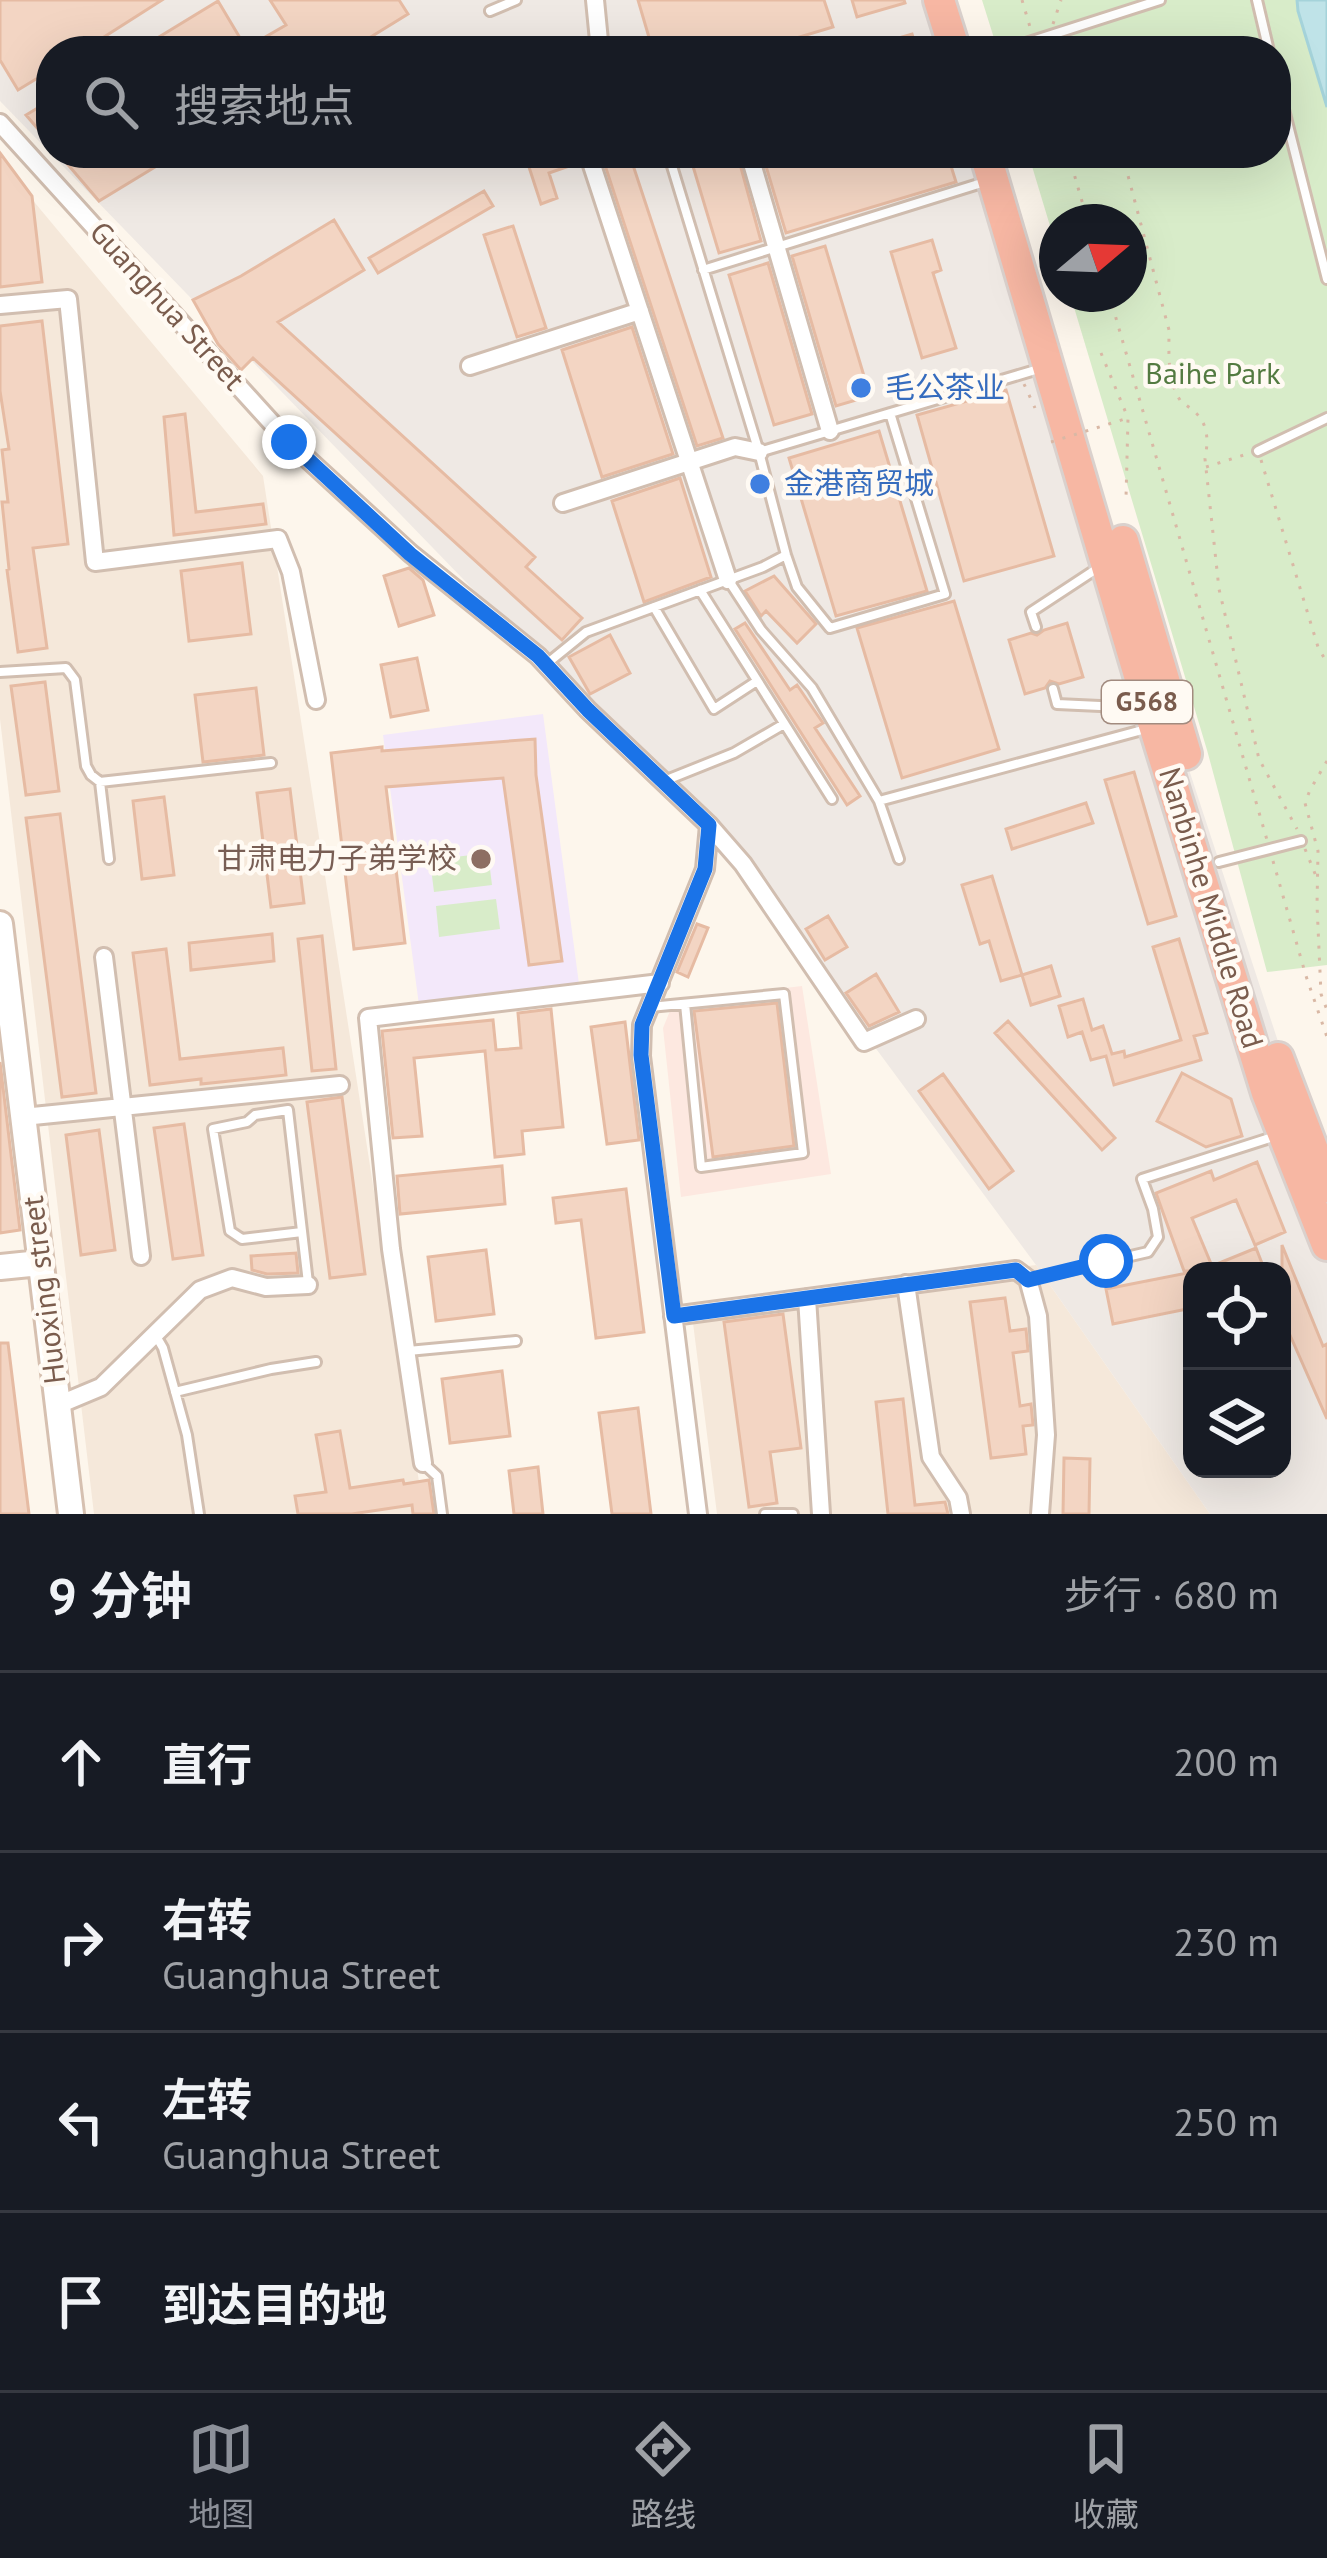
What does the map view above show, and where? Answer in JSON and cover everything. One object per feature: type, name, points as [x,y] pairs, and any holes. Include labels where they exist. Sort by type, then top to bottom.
[{"type":"highway","points":[[939,0],[950,36]]},
{"type":"highway","points":[[961,0],[972,36]]},
{"type":"highway","name":"Nanbinhe Middle Road","points":[[996,168],[1034,370],[1107,562],[1267,1093],[1327,1245]]},
{"type":"highway","name":"Nanbinhe Middle Road","points":[[997,168],[1287,1086],[1327,1187]]},
{"type":"street","points":[[595,0],[599,36]]},
{"type":"street","name":"Guanghua Street","points":[[0,123],[36,163]]},
{"type":"street","name":"Guanghua Street","points":[[41,168],[289,442],[410,554],[545,664],[709,825],[743,864],[864,1042],[916,1019]]},
{"type":"street","points":[[592,168],[728,580]]},
{"type":"street","points":[[753,168],[830,430]]},
{"type":"street","points":[[0,305],[68,299],[94,562],[278,539],[291,572],[316,700]]},
{"type":"street","points":[[470,366],[640,311]]},
{"type":"street","points":[[563,503],[735,447],[759,452]]},
{"type":"street","points":[[698,1514],[641,1055],[642,1025],[705,869],[709,825]]},
{"type":"street","name":"Huoxing street","points":[[0,923],[4,995],[71,1514]]},
{"type":"street","points":[[104,957],[141,1256]]},
{"type":"street","points":[[423,1463],[391,1250],[368,1018],[660,983]]},
{"type":"street","points":[[23,1118],[340,1085]]},
{"type":"street","points":[[0,1267],[40,1263]]},
{"type":"street","points":[[674,1316],[1016,1270],[1028,1280],[1038,1316],[1046,1435],[1040,1514]]},
{"type":"street","points":[[58,1405],[101,1387],[200,1290],[232,1278],[266,1287],[308,1285]]},
{"type":"street","points":[[907,1285],[931,1457],[958,1498],[961,1514]]},
{"type":"street","points":[[807,1298],[820,1514]]},
{"type":"lane","points":[[490,11],[515,0]]},
{"type":"lane","points":[[1049,36],[1160,0]]},
{"type":"lane","points":[[1257,0],[1265,36]]},
{"type":"lane","points":[[1291,137],[1327,279]]},
{"type":"lane","points":[[672,168],[786,555],[797,587],[830,628],[945,594],[890,413]]},
{"type":"lane","points":[[703,270],[776,247],[980,168]]},
{"type":"lane","points":[[759,452],[1034,370]]},
{"type":"lane","points":[[1258,451],[1327,418]]},
{"type":"lane","points":[[545,664],[586,632],[786,555]]},
{"type":"lane","points":[[1036,627],[1031,612],[1107,562]]},
{"type":"lane","points":[[728,580],[761,630],[812,688],[878,801],[899,860]]},
{"type":"lane","points":[[700,590],[832,799]]},
{"type":"lane","points":[[653,607],[714,709],[757,681]]},
{"type":"lane","points":[[0,672],[66,668],[75,680],[86,766],[100,782],[272,763]]},
{"type":"lane","points":[[1053,689],[1057,704],[1152,717]]},
{"type":"lane","points":[[878,801],[1152,717]]},
{"type":"lane","points":[[663,781],[734,753],[784,724]]},
{"type":"lane","points":[[100,782],[109,859]]},
{"type":"lane","points":[[1219,862],[1301,841]]},
{"type":"lane","points":[[650,1007],[784,994],[803,1153],[701,1167],[685,1004]]},
{"type":"lane","points":[[302,1232],[242,1239],[230,1232],[213,1129],[287,1110],[302,1232],[308,1285]]},
{"type":"lane","points":[[1028,1280],[1148,1252],[1158,1237],[1142,1178],[1283,1134]]},
{"type":"lane","points":[[155,1334],[187,1435],[199,1514]]},
{"type":"lane","points":[[406,1351],[516,1342]]},
{"type":"lane","points":[[175,1392],[316,1362]]},
{"type":"lane","points":[[423,1463],[437,1476],[442,1514]]},
{"type":"lane","points":[[765,1514],[793,1514]]},
{"type":"path","points":[[1022,0],[1033,36]]},
{"type":"path","points":[[1072,168],[1083,204]]},
{"type":"path","points":[[1126,168],[1169,331],[1173,381],[1181,401],[1205,426],[1220,589],[1259,759],[1318,881]]},
{"type":"path","points":[[1114,312],[1327,1037]]},
{"type":"path","points":[[1101,353],[1128,418],[1126,498]]},
{"type":"path","points":[[1034,370],[1035,408]]},
{"type":"path","points":[[1052,442],[1128,418]]},
{"type":"path","points":[[1206,467],[1258,451],[1318,647],[1327,663]]},
{"type":"path","points":[[1327,761],[1305,802],[1318,851],[1322,994],[1327,1010]]},
{"type":"shaded area","points":[[0,0],[937,0],[948,36],[36,36],[36,138],[0,101]]},
{"type":"shaded area","points":[[0,161],[263,476],[424,1514],[94,1514],[0,719]]},
{"type":"shaded area","points":[[65,168],[992,168],[1327,1191],[1327,1514],[1210,1514],[1185,1478],[1291,1478],[1291,1262],[1183,1262],[1183,1475],[1036,1265],[741,866]]},
{"type":"shaded area","name":"甘肃电力子弟学校","points":[[543,714],[579,984],[419,1005],[383,735]]},
{"type":"shaded area","points":[[802,986],[831,1174],[681,1197],[663,1028],[674,1001]]},
{"type":"shaded area","points":[[1036,1265],[1210,1514],[717,1514],[691,1307]]},
{"type":"green space","name":"Baihe Park","points":[[982,0],[1297,0],[1327,107],[1327,965],[1267,972],[1207,750],[1075,312],[1147,312],[1147,204],[1043,204],[1033,168],[1291,168],[1291,36],[993,36]]},
{"type":"green space","points":[[488,853],[492,885],[434,892],[430,860]]},
{"type":"green space","points":[[496,899],[500,929],[439,937],[436,906]]},
{"type":"water","points":[[1297,0],[1327,0],[1327,107],[1298,11]]},
{"type":"building","points":[[0,0],[162,0],[106,36],[36,36],[36,79],[18,90],[0,60]]},
{"type":"building","points":[[270,0],[399,0],[408,14],[372,36],[267,36],[286,25]]},
{"type":"building","points":[[638,0],[824,0],[833,27],[803,36],[649,36]]},
{"type":"building","points":[[852,0],[904,0],[905,3],[857,17]]},
{"type":"building","points":[[218,1],[239,36],[161,36]]},
{"type":"building","points":[[0,153],[32,196],[42,282],[0,287]]},
{"type":"building","points":[[71,168],[153,168],[99,201]]},
{"type":"building","points":[[529,168],[564,168],[549,173],[557,198],[541,204]]},
{"type":"building","points":[[606,168],[634,168],[723,438],[697,446]]},
{"type":"building","points":[[694,168],[741,168],[761,241],[719,253]]},
{"type":"building","points":[[766,168],[952,168],[956,182],[786,233]]},
{"type":"building","points":[[484,191],[493,206],[378,273],[369,258]]},
{"type":"building","points":[[334,220],[364,270],[278,322],[535,557],[526,567],[582,618],[562,640],[253,358],[241,370],[218,344],[193,300]]},
{"type":"building","points":[[513,226],[546,328],[517,337],[484,235]]},
{"type":"building","points":[[932,240],[941,270],[933,273],[956,348],[922,358],[891,252]]},
{"type":"building","points":[[825,246],[870,396],[836,406],[792,256]]},
{"type":"building","points":[[768,263],[812,414],[774,425],[729,275]]},
{"type":"building","points":[[42,321],[68,544],[33,548],[47,648],[18,652],[2,502],[8,502],[2,450],[9,449],[0,391],[0,326]]},
{"type":"building","points":[[632,327],[673,454],[602,477],[562,350]]},
{"type":"building","points":[[1006,390],[1054,556],[964,581],[917,415]]},
{"type":"building","points":[[185,414],[196,512],[263,504],[266,524],[174,535],[164,417]]},
{"type":"building","points":[[879,431],[927,591],[836,616],[789,458]]},
{"type":"building","points":[[680,478],[711,577],[644,602],[612,501]]},
{"type":"building","points":[[242,563],[251,634],[189,641],[181,571]]},
{"type":"building","points":[[409,568],[423,580],[434,615],[399,626],[384,576]]},
{"type":"building","points":[[774,576],[816,624],[797,643],[766,611],[761,616],[745,591]]},
{"type":"building","points":[[954,601],[999,749],[902,778],[857,628]]},
{"type":"building","points":[[745,623],[790,690],[797,685],[823,723],[815,728],[860,796],[847,805],[735,629]]},
{"type":"building","points":[[1067,623],[1083,677],[1059,684],[1050,681],[1045,688],[1025,694],[1009,640]]},
{"type":"building","points":[[610,635],[630,673],[590,694],[569,657]]},
{"type":"building","points":[[417,658],[428,710],[391,717],[381,665]]},
{"type":"building","points":[[45,682],[59,791],[26,795],[11,686]]},
{"type":"building","points":[[256,688],[264,755],[203,762],[195,695]]},
{"type":"building","points":[[535,739],[562,961],[529,965],[503,778],[386,787],[405,943],[354,949],[331,753]]},
{"type":"building","points":[[1134,772],[1176,916],[1148,924],[1105,780]]},
{"type":"building","points":[[290,789],[304,903],[271,907],[257,793]]},
{"type":"building","points":[[164,797],[174,875],[142,879],[133,801]]},
{"type":"building","points":[[1086,803],[1093,823],[1012,849],[1006,829]]},
{"type":"building","points":[[60,814],[96,1093],[62,1097],[26,818]]},
{"type":"building","points":[[992,876],[1022,975],[1001,981],[989,941],[980,944],[962,885]]},
{"type":"building","points":[[828,916],[847,947],[825,960],[806,929]]},
{"type":"building","points":[[697,924],[708,928],[688,977],[677,972]]},
{"type":"building","points":[[272,934],[274,961],[191,970],[189,943]]},
{"type":"building","points":[[322,936],[336,1069],[312,1071],[298,939]]},
{"type":"building","points":[[1179,939],[1207,1033],[1194,1036],[1201,1060],[1114,1085],[1106,1056],[1091,1060],[1082,1032],[1068,1037],[1059,1006],[1083,999],[1092,1030],[1103,1026],[1112,1054],[1124,1051],[1125,1057],[1181,1040],[1153,947]]},
{"type":"building","points":[[166,949],[180,1059],[283,1048],[286,1075],[150,1085],[133,953]]},
{"type":"building","points":[[1051,966],[1060,996],[1031,1005],[1022,975]]},
{"type":"building","points":[[876,974],[899,1012],[869,1026],[846,993]]},
{"type":"building","points":[[777,1003],[794,1146],[713,1157],[694,1011]]},
{"type":"building","points":[[551,1009],[563,1127],[522,1131],[524,1154],[495,1157],[485,1051],[414,1058],[422,1136],[393,1138],[382,1031],[493,1020],[496,1050],[521,1048],[518,1013]]},
{"type":"building","points":[[1008,1021],[1115,1138],[1102,1150],[995,1033]]},
{"type":"building","points":[[625,1022],[639,1140],[607,1144],[591,1027]]},
{"type":"building","points":[[0,1062],[20,1230],[0,1233]]},
{"type":"building","points":[[1182,1073],[1231,1099],[1242,1136],[1206,1147],[1157,1121]]},
{"type":"building","points":[[943,1074],[1013,1171],[989,1189],[919,1091]]},
{"type":"building","points":[[342,1097],[365,1274],[330,1278],[307,1102]]},
{"type":"building","points":[[184,1124],[203,1255],[173,1259],[154,1128]]},
{"type":"building","points":[[99,1130],[115,1250],[81,1255],[66,1135]]},
{"type":"building","points":[[1257,1162],[1285,1232],[1255,1245],[1236,1200],[1192,1218],[1210,1262],[1183,1262],[1183,1268],[1156,1193],[1211,1171],[1214,1180]]},
{"type":"building","points":[[502,1166],[505,1204],[400,1214],[397,1176]]},
{"type":"building","points":[[626,1189],[644,1332],[596,1338],[581,1220],[556,1223],[553,1198]]},
{"type":"building","points":[[1256,1248],[1261,1262],[1222,1262]]},
{"type":"building","points":[[486,1250],[494,1314],[436,1321],[428,1257]]},
{"type":"building","points":[[296,1253],[298,1273],[252,1270],[251,1256]]},
{"type":"building","points":[[1291,1267],[1323,1346],[1327,1344],[1327,1419],[1291,1337]]},
{"type":"building","points":[[1183,1274],[1183,1310],[1113,1324],[1106,1289]]},
{"type":"building","points":[[1005,1298],[1010,1331],[1026,1329],[1028,1351],[1013,1353],[1020,1406],[1031,1404],[1033,1425],[1023,1426],[1026,1454],[991,1458],[970,1302]]},
{"type":"building","points":[[783,1314],[801,1448],[770,1452],[777,1503],[749,1507],[724,1322]]},
{"type":"building","points":[[0,1343],[8,1343],[29,1514],[0,1514]]},
{"type":"building","points":[[502,1371],[510,1436],[450,1443],[442,1379]]},
{"type":"building","points":[[903,1399],[915,1505],[945,1502],[948,1514],[888,1514],[876,1402]]},
{"type":"building","points":[[638,1408],[651,1514],[612,1514],[599,1413]]},
{"type":"building","points":[[340,1431],[350,1488],[429,1480],[434,1514],[413,1514],[412,1505],[352,1514],[298,1514],[295,1496],[326,1492],[316,1435]]},
{"type":"building","points":[[1064,1458],[1090,1459],[1089,1514],[1063,1514]]},
{"type":"building","points":[[538,1467],[543,1514],[514,1514],[509,1471]]},
{"type":"place","name":"毛公茶业","points":[[861,388]]},
{"type":"place","name":"金港商贸城","points":[[760,484]]},
{"type":"place","name":"甘肃电力子弟学校","points":[[481,859]]},
{"type":"route","points":[[289,442],[410,554],[538,656],[709,825],[705,869],[642,1025],[641,1055],[674,1316],[1016,1270],[1028,1280],[1106,1261]]}]
